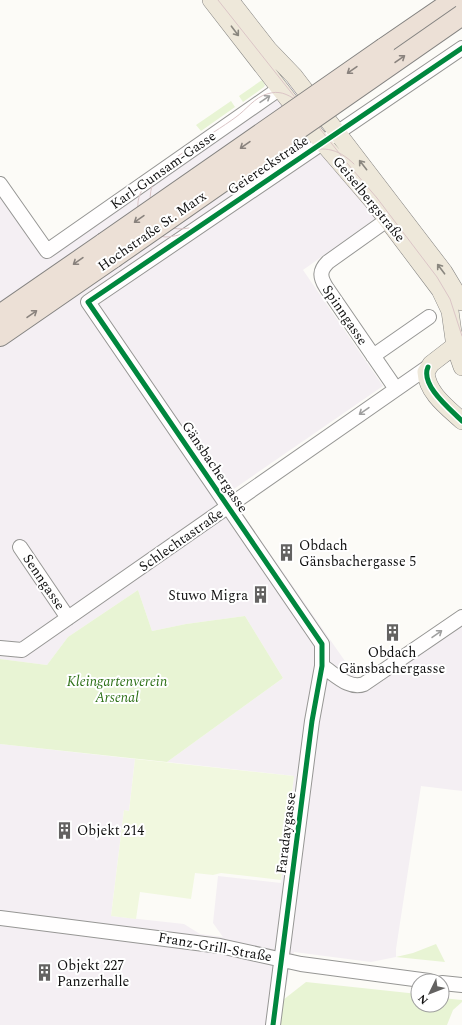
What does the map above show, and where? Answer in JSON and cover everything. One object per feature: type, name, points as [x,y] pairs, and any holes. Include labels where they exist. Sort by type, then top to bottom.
[{"type":"highway","name":"Hochstraße St. Marx","points":[[0,315],[454,0]]},
{"type":"highway","name":"Hochstraße St. Marx","points":[[0,336],[462,15]]},
{"type":"highway","points":[[0,304],[53,278]]},
{"type":"main road","name":"Geiselbergstraße","points":[[211,0],[279,89],[387,220],[440,290],[455,304]]},
{"type":"main road","name":"Geiselbergstraße","points":[[230,0],[269,50],[290,71],[444,272],[455,304]]},
{"type":"main road","points":[[455,304],[452,317],[462,367]]},
{"type":"main road","points":[[458,344],[428,366],[427,377],[433,390],[462,421]]},
{"type":"street","name":"Geiereckstraße","points":[[88,302],[462,48]]},
{"type":"street","name":"Karl-Gunsam-Gasse","points":[[0,184],[47,251],[279,89]]},
{"type":"street","name":"Spinngasse","points":[[387,220],[328,262],[321,272],[322,280],[326,287],[396,389]]},
{"type":"street","name":"Gänsbachergasse","points":[[88,302],[322,644]]},
{"type":"street","points":[[373,356],[429,317]]},
{"type":"street","name":"Schlechtastraße","points":[[0,648],[22,650],[428,366]]},
{"type":"street","name":"Senngasse","points":[[20,547],[68,618]]},
{"type":"street","points":[[322,666],[350,685],[357,687],[366,683],[457,620]]},
{"type":"street","name":"Faradaygasse","points":[[273,1025],[312,721],[322,666],[322,644]]},
{"type":"street","name":"Franz-Grill-Straße","points":[[0,918],[220,946],[321,967],[410,979]]},
{"type":"street","points":[[450,984],[462,985]]},
{"type":"shaded area","points":[[290,81],[331,133],[376,218],[303,270],[383,386],[228,493],[363,687],[462,616],[462,791],[421,786],[396,957],[371,962],[294,952],[283,1000],[280,1025],[0,1025],[0,744],[135,759],[129,811],[124,810],[111,916],[184,924],[200,934],[223,937],[213,923],[218,876],[281,883],[294,776],[167,762],[283,678],[245,616],[186,624],[152,631],[138,590],[68,637],[47,665],[0,659],[0,194],[47,251]]},
{"type":"green space","points":[[262,80],[265,85],[264,87],[243,102],[239,96]]},
{"type":"green space","points":[[231,101],[235,107],[201,131],[196,125]]},
{"type":"green space","name":"Kleingartenverein Arsenal","points":[[138,590],[152,631],[186,624],[245,616],[283,678],[167,762],[0,744],[0,659],[47,665],[68,637]]},
{"type":"green space","points":[[135,759],[294,776],[281,880],[221,873],[213,875],[195,873],[191,899],[140,892],[136,919],[111,916],[124,810],[129,811]]},
{"type":"green space","points":[[436,944],[445,962],[396,957],[413,953]]},
{"type":"green space","points":[[306,982],[410,993],[410,1013],[450,1013],[450,999],[462,1000],[462,1002],[453,1010],[447,1025],[280,1025],[283,1000]]},
{"type":"tram line","points":[[218,0],[347,163],[377,198],[437,277],[450,299],[462,336]]},
{"type":"tram line","points":[[296,100],[286,94],[279,93],[271,93],[263,96],[236,117],[185,151],[159,171],[142,190],[139,197],[139,212],[141,220],[145,226],[157,235],[165,237],[186,233],[308,152],[322,149],[335,151],[342,154],[354,164]]},
{"type":"tram line","points":[[156,177],[150,196],[154,214],[160,222],[168,226],[177,229],[189,228]]},
{"type":"cycle path","points":[[273,1025],[312,721],[322,666],[322,644],[88,302],[462,48]]},
{"type":"cycle path","points":[[428,367],[428,381],[432,389],[462,421]]},
{"type":"place","name":"Obdach Gänsbachergasse 5","points":[[286,553]]},
{"type":"place","name":"Stuwo Migra","points":[[261,595]]},
{"type":"place","name":"Obdach Gänsbachergasse","points":[[392,632]]},
{"type":"place","name":"Objekt 214","points":[[64,830]]},
{"type":"place","name":"Objekt 227 Panzerhalle","points":[[44,973]]}]
